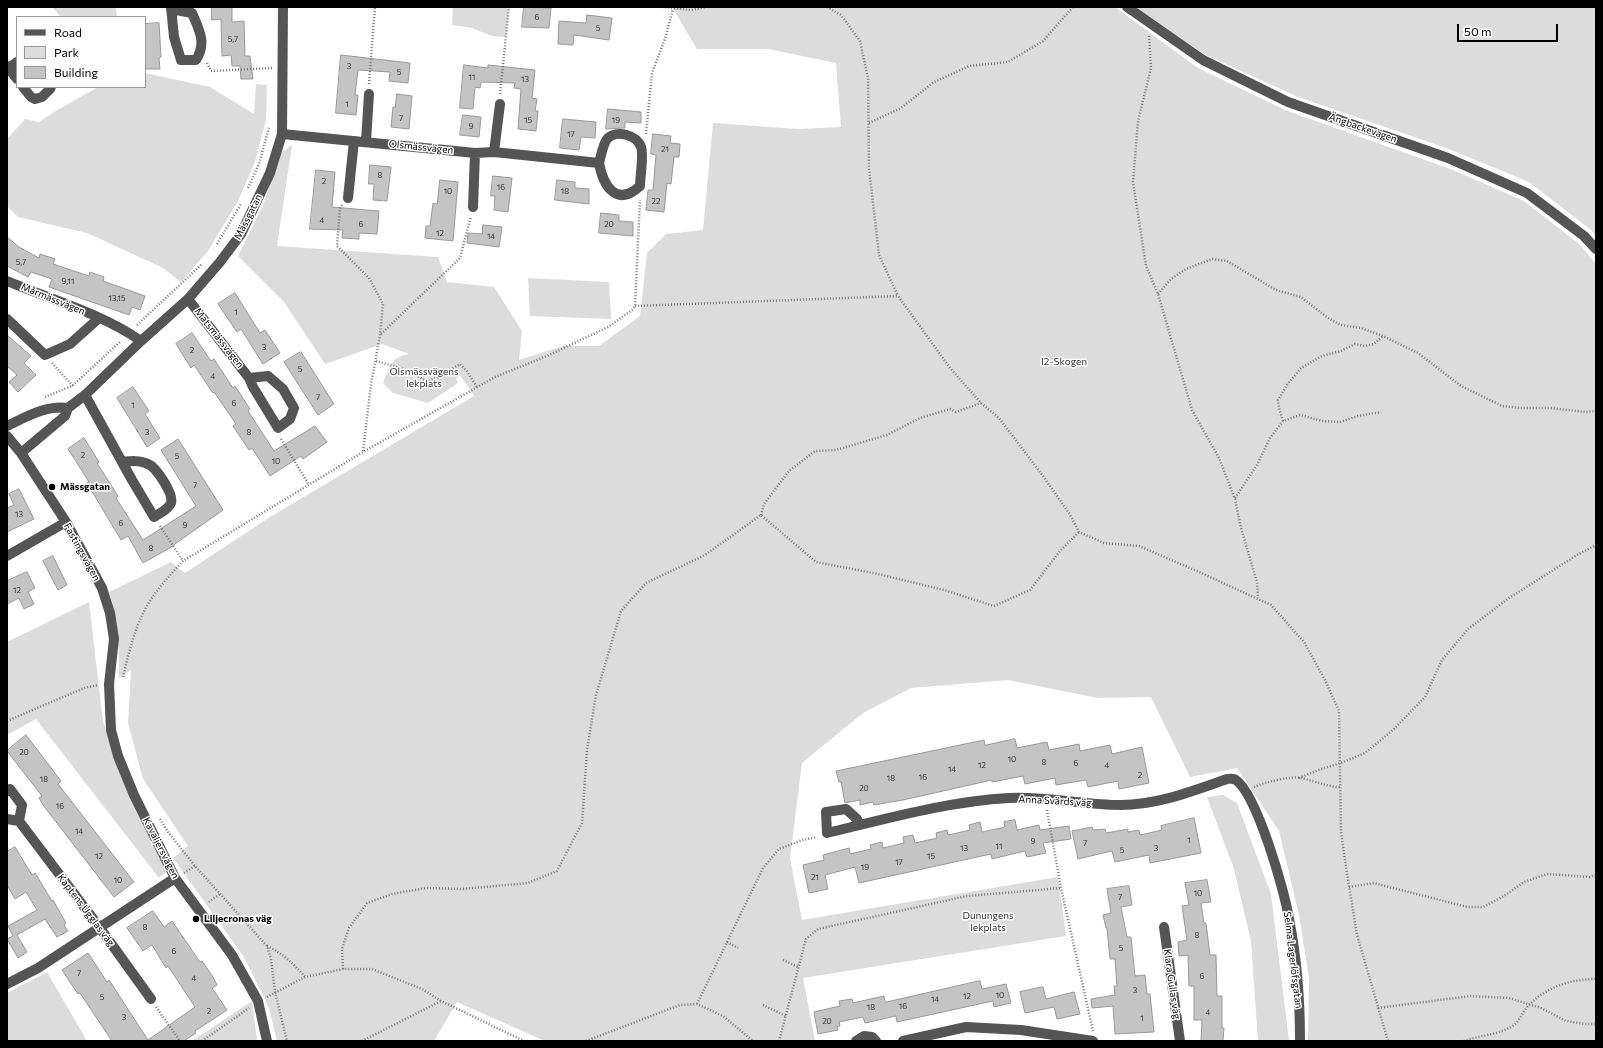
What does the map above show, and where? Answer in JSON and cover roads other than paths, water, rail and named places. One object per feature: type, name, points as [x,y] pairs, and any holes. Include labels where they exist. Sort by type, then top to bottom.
[{"type":"street","name":"Mässgatan","points":[[21,453],[65,416],[68,408],[83,396],[188,299],[220,262],[241,234],[270,173],[282,134],[283,7]]},
{"type":"street","name":"Ängbackevägen","points":[[1127,7],[1203,60],[1288,102],[1448,158],[1527,193],[1584,236],[1596,250]]},
{"type":"street","points":[[171,8],[192,13],[201,37],[201,51],[196,60],[181,60],[174,37],[171,8]]},
{"type":"street","points":[[11,65],[16,77]]},
{"type":"street","points":[[24,88],[31,97],[35,99],[42,97],[50,88]]},
{"type":"street","points":[[366,141],[369,94]]},
{"type":"street","points":[[494,152],[500,104]]},
{"type":"street","name":"Olsmässvägen","points":[[282,134],[366,141],[476,153],[494,152],[599,162]]},
{"type":"street","points":[[612,135],[624,135],[639,142],[642,148],[640,186],[630,193],[624,195],[616,194],[609,189],[604,181],[599,162],[606,140],[612,135]]},
{"type":"street","points":[[348,198],[354,141]]},
{"type":"street","points":[[473,207],[476,153]]},
{"type":"street","name":"Mårmässvägen","points":[[7,281],[99,318],[129,333],[141,342]]},
{"type":"street","name":"Matsmässvägen","points":[[188,299],[249,378],[278,428],[290,419],[294,408],[283,389],[268,376],[249,378]]},
{"type":"street","name":"Mårmässvägen","points":[[7,320],[45,355],[70,344],[99,318]]},
{"type":"street","points":[[83,396],[154,517],[170,505],[172,499],[165,484],[152,466],[134,461],[122,462]]},
{"type":"street","points":[[7,426],[36,413],[59,407],[68,408]]},
{"type":"street","name":"Fastingsvägen","points":[[7,436],[21,453],[66,522],[102,588],[110,613],[114,639],[109,684]]},
{"type":"street","points":[[7,556],[66,522]]},
{"type":"street","name":"Kavaljersvägen","points":[[109,684],[110,730],[118,756],[134,795],[175,878],[232,955],[258,1001],[267,1041]]},
{"type":"street","name":"Anna Svärds väg","points":[[858,825],[857,819],[846,809],[826,812],[827,833],[858,825],[979,800],[1011,798],[1122,805],[1157,802],[1233,779],[1236,780],[1244,791]]},
{"type":"street","points":[[7,791],[10,789],[22,805],[19,821],[7,819]]},
{"type":"street","name":"Selma Lagerlöfsgatan","points":[[1244,791],[1260,823],[1271,852],[1289,918],[1300,1014],[1300,1041]]},
{"type":"street","name":"Kaptens Ugglas väg","points":[[19,821],[100,928],[151,1000]]},
{"type":"street","points":[[7,984],[38,968],[175,878]]},
{"type":"street","name":"Klara Gullas väg","points":[[1164,927],[1180,1041]]},
{"type":"street","points":[[903,1041],[966,1027],[1020,1030],[1093,1037]]},
{"type":"street","points":[[856,1041],[864,1036],[872,1038],[876,1041]]},
{"type":"place","name":"Mässgatan","points":[[52,487]]},
{"type":"place","name":"Liljecronas väg","points":[[196,919]]},
{"type":"park label","name":"I2-Skogen","points":[[1064,362]]},
{"type":"park label","name":"Olsmässvägens lekplats","points":[[424,378]]},
{"type":"park label","name":"Dunungens lekplats","points":[[988,922]]}]
